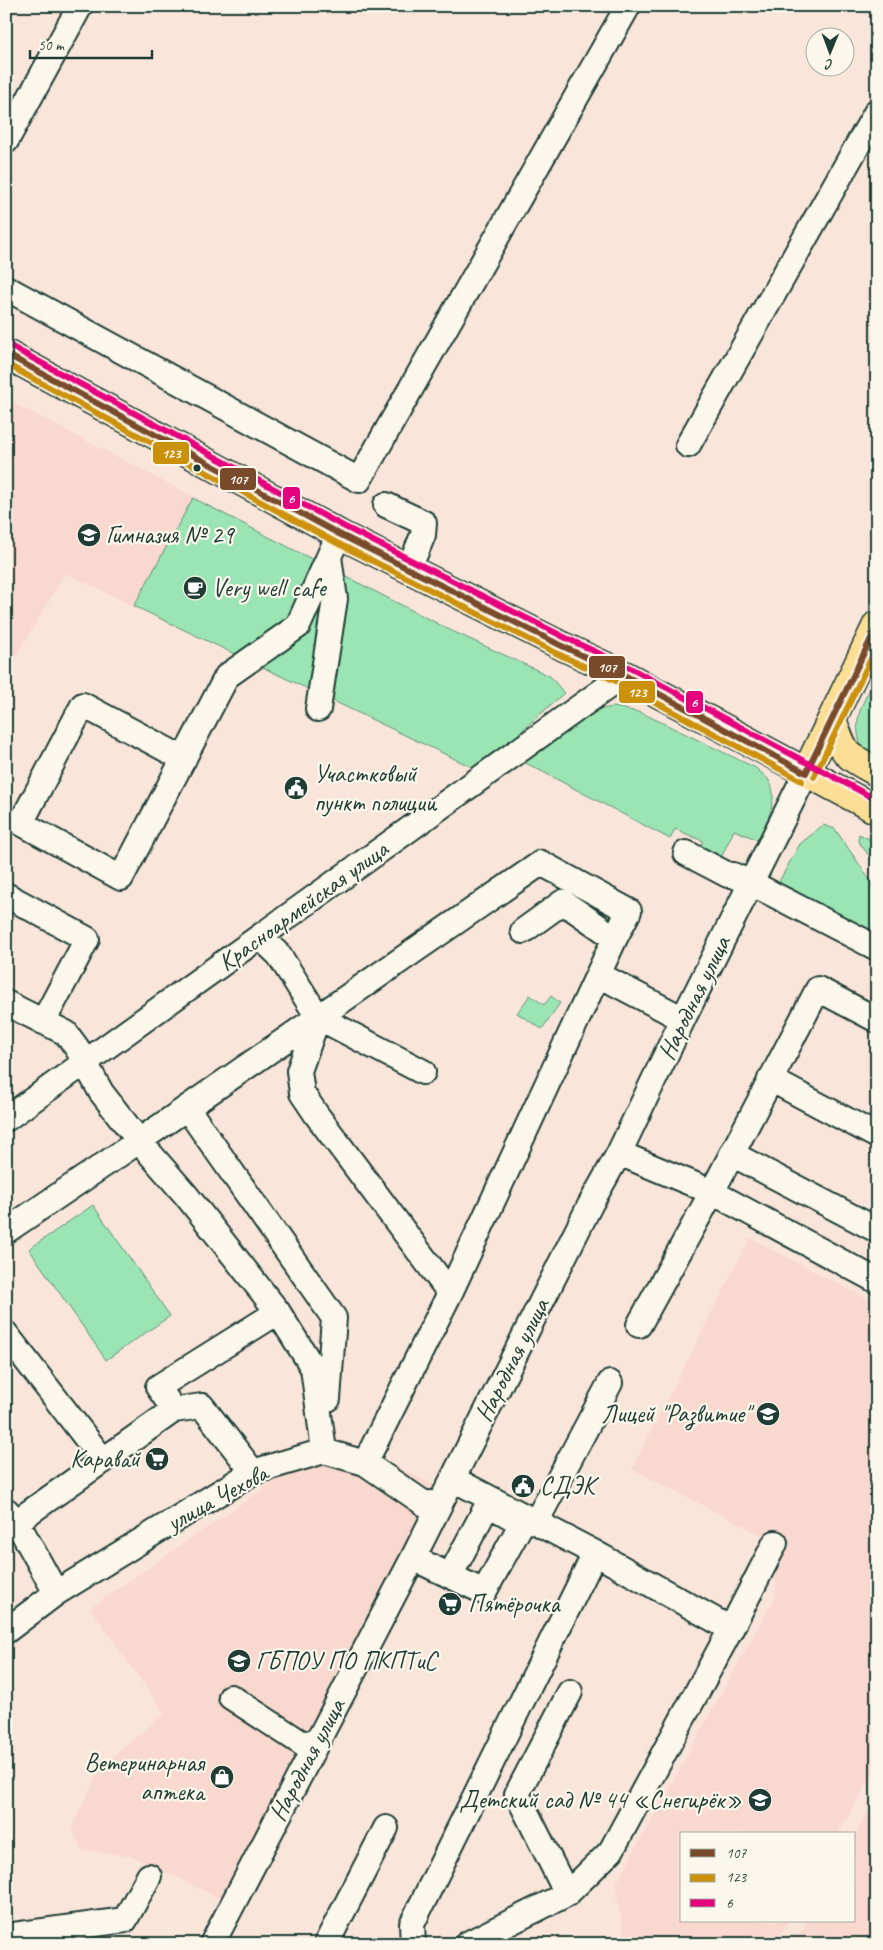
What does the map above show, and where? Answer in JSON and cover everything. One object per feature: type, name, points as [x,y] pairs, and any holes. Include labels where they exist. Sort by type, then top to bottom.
[{"type":"main road","points":[[6,354],[334,545],[409,569],[624,675],[877,810]]},
{"type":"main road","points":[[806,772],[877,625]]},
{"type":"main road","points":[[832,720],[842,749],[851,758],[877,772]]},
{"type":"street","points":[[6,141],[80,6]]},
{"type":"street","points":[[6,288],[359,480],[628,6]]},
{"type":"street","points":[[688,445],[877,110]]},
{"type":"street","points":[[386,504],[424,523],[423,535],[409,569]]},
{"type":"street","points":[[318,708],[335,599],[334,545]]},
{"type":"street","points":[[184,760],[83,705],[21,823],[121,878],[184,760],[226,676],[298,626],[334,545]]},
{"type":"street","name":"Красноармейская улица","points":[[6,1119],[624,675]]},
{"type":"street","name":"Народная улица","points":[[212,1944],[413,1558],[590,1205],[619,1153],[683,1019],[806,772]]},
{"type":"street","points":[[686,853],[728,875],[733,875],[751,883],[877,948]]},
{"type":"street","points":[[6,1231],[188,1108],[541,863],[629,911],[614,938],[599,976],[450,1293],[365,1463]]},
{"type":"street","points":[[6,895],[87,939],[43,1022]]},
{"type":"street","points":[[523,931],[563,902],[614,938]]},
{"type":"street","points":[[260,936],[279,955],[318,1017],[424,1072]]},
{"type":"street","points":[[599,976],[683,1019]]},
{"type":"street","points":[[639,1325],[712,1192],[818,989],[877,1020]]},
{"type":"street","points":[[6,1002],[66,1033],[77,1048],[100,1092],[186,1194],[278,1312],[314,1368],[324,1451]]},
{"type":"street","points":[[318,1017],[299,1071],[302,1093],[450,1293]]},
{"type":"street","points":[[770,1079],[877,1136]]},
{"type":"street","points":[[188,1108],[334,1318],[324,1451]]},
{"type":"street","points":[[619,1153],[712,1192],[877,1281]]},
{"type":"street","points":[[732,1154],[877,1230]]},
{"type":"street","points":[[174,1410],[158,1387],[278,1312]]},
{"type":"street","points":[[6,1334],[103,1460]]},
{"type":"street","points":[[536,1522],[610,1383]]},
{"type":"street","points":[[56,1593],[10,1520],[103,1460],[174,1410],[202,1406],[253,1472]]},
{"type":"street","points":[[324,1451],[365,1463],[425,1504],[441,1502]]},
{"type":"street","name":"улица Чехова","points":[[6,1631],[56,1593],[253,1472],[324,1451]]},
{"type":"street","points":[[453,1479],[595,1553],[731,1629]]},
{"type":"street","points":[[467,1944],[567,1894],[611,1851],[731,1629],[775,1542]]},
{"type":"street","points":[[413,1944],[412,1924],[595,1553]]},
{"type":"street","points":[[413,1558],[450,1576]]},
{"type":"street","points":[[567,1894],[517,1794],[570,1692]]},
{"type":"street","points":[[231,1697],[303,1744],[318,1740]]},
{"type":"street","points":[[326,1944],[386,1828]]},
{"type":"street","points":[[6,1936],[125,1920],[149,1876]]},
{"type":"shaded area","name":"Гимназия № 29","points":[[6,399],[270,537],[213,644],[65,573],[6,673]]},
{"type":"shaded area","points":[[750,1238],[877,1304],[877,1766],[839,1832],[680,1832],[680,1922],[787,1922],[775,1944],[626,1944],[615,1886],[776,1595],[775,1542],[632,1469]]},
{"type":"shaded area","name":"ГБПОУ ПО ПКПТиС","points":[[337,1438],[439,1487],[229,1903],[135,1857],[82,1850],[71,1828],[103,1764],[165,1714],[90,1608]]},
{"type":"shaded area","points":[[877,1797],[877,1944],[794,1944],[806,1922],[856,1922],[856,1834]]},
{"type":"green space","points":[[193,498],[452,631],[550,676],[564,693],[478,770],[134,606]]},
{"type":"green space","points":[[877,675],[877,759],[862,751],[858,720],[863,703]]},
{"type":"green space","points":[[614,707],[642,713],[756,768],[765,776],[772,786],[773,802],[758,840],[734,830],[719,862],[698,853],[703,841],[675,829],[670,839],[524,762],[594,710]]},
{"type":"green space","points":[[823,825],[835,829],[870,880],[877,902],[877,935],[777,885],[800,844]]},
{"type":"green space","points":[[859,834],[877,843],[877,866],[858,841]]},
{"type":"green space","points":[[530,995],[544,1005],[551,996],[560,1003],[542,1029],[517,1013]]},
{"type":"green space","points":[[93,1205],[170,1316],[106,1360],[29,1249]]},
{"type":"transit line","name":"6","points":[[10,346],[343,526],[566,638],[628,667],[877,800]]},
{"type":"transit line","name":"107","points":[[6,354],[339,534],[562,646],[624,675],[806,773]]},
{"type":"transit line","name":"123","points":[[6,364],[335,542],[558,654],[620,683],[802,781]]},
{"type":"transit line","name":"107","points":[[806,773],[877,626]]},
{"type":"transit line","name":"123","points":[[814,777],[877,646]]},
{"type":"place","name":"Гимназия № 29","points":[[89,535]]},
{"type":"place","name":"Very well cafe","points":[[195,588]]},
{"type":"place","name":"Участковый пункт полиции","points":[[296,788]]},
{"type":"place","name":"Лицей \"Развитие\"","points":[[768,1414]]},
{"type":"place","name":"Каравай","points":[[157,1459]]},
{"type":"place","name":"СДЭК","points":[[523,1486]]},
{"type":"place","name":"Пятёрочка","points":[[450,1604]]},
{"type":"place","name":"ГБПОУ ПО ПКПТиС","points":[[239,1661]]},
{"type":"place","name":"Ветеринарная аптека","points":[[222,1777]]},
{"type":"place","name":"Детский сад № 44 «Снегирёк»","points":[[760,1800]]}]
